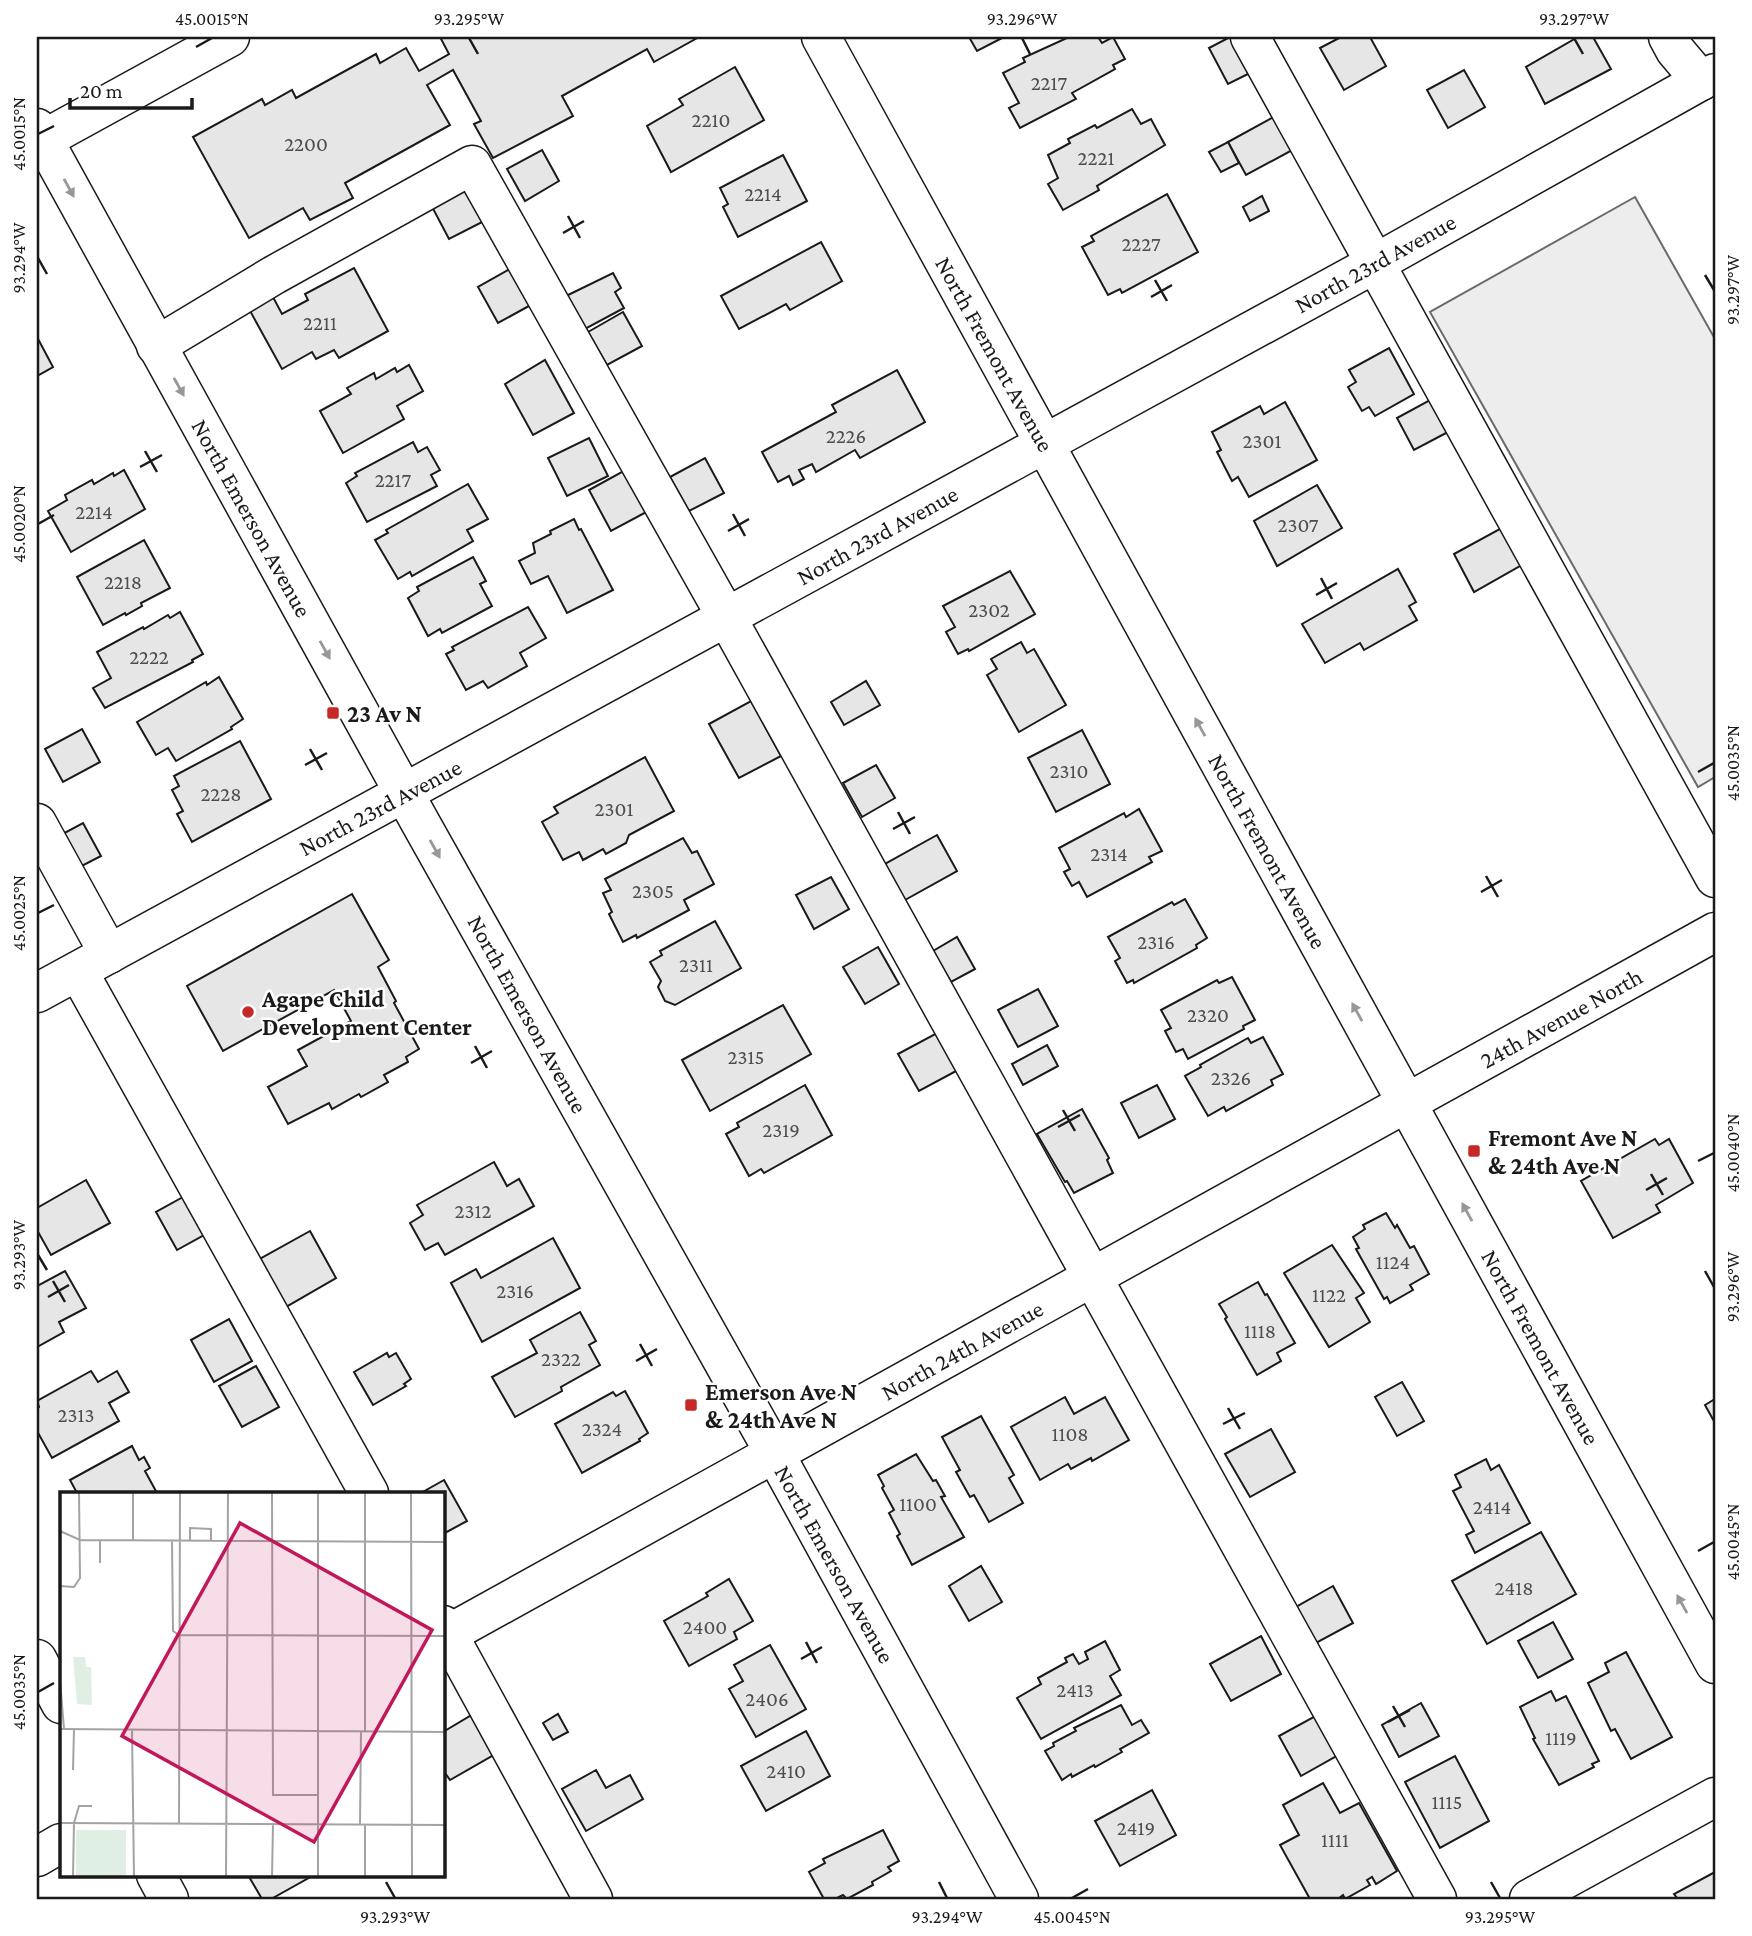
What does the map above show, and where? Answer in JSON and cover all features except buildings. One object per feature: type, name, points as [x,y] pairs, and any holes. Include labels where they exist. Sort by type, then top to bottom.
[{"type":"street","points":[[39,137],[230,37]]},
{"type":"street","name":"North Fremont Avenue","points":[[821,37],[1715,1664]]},
{"type":"street","points":[[1250,37],[1715,878]]},
{"type":"street","points":[[1668,37],[1708,77]]},
{"type":"street","name":"North 23rd Avenue","points":[[37,993],[1376,263],[1708,77]]},
{"type":"street","name":"North Emerson Avenue","points":[[39,137],[775,1454],[1019,1899]]},
{"type":"street","points":[[156,345],[472,164],[727,618],[1437,1899]]},
{"type":"street","points":[[37,823],[94,962],[368,1492]]},
{"type":"street","name":"24th Avenue North","points":[[1407,1104],[1715,932]]},
{"type":"street","name":"North 24th Avenue","points":[[444,1633],[775,1454],[1407,1104]]},
{"type":"street","points":[[444,1633],[593,1899]]},
{"type":"street","points":[[37,1659],[60,1702]]},
{"type":"street","points":[[1529,1899],[1715,1797]]},
{"type":"street","points":[[37,1857],[60,1844]]},
{"type":"street","points":[[157,1876],[169,1899]]},
{"type":"shaded area","points":[[1635,197],[1715,339],[1715,777],[1698,787],[1430,312]]},
{"type":"place","name":"23 Av N","points":[[333,713]]},
{"type":"place","name":"Agape Child Development Center","points":[[248,1012]]},
{"type":"place","name":"Fremont Ave N & 24th Ave N","points":[[1474,1151]]},
{"type":"place","name":"Emerson Ave N & 24th Ave N","points":[[691,1405]]}]
